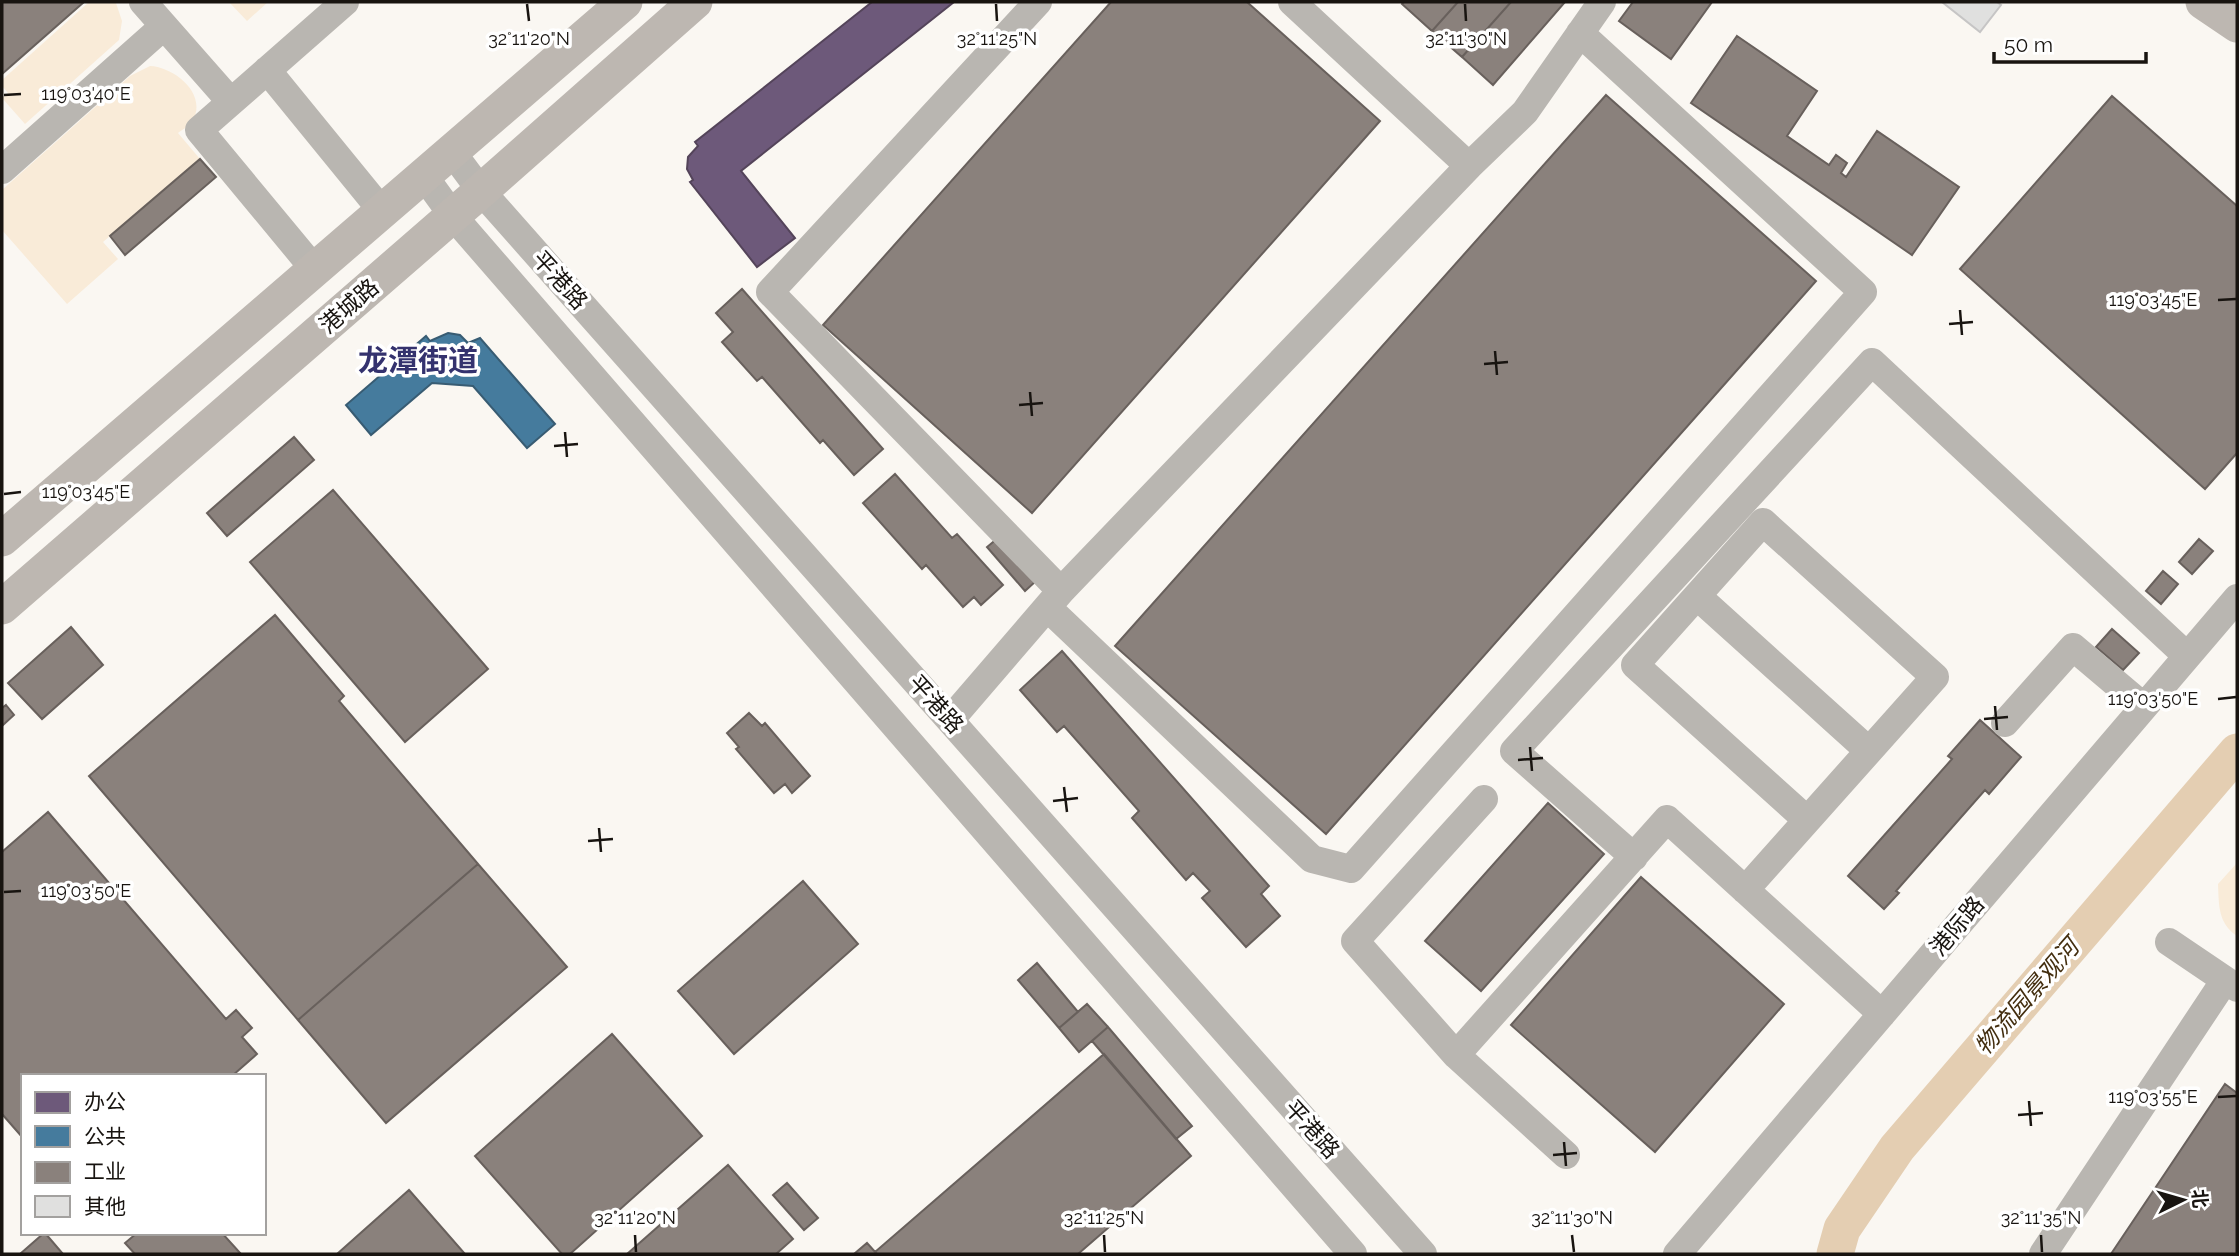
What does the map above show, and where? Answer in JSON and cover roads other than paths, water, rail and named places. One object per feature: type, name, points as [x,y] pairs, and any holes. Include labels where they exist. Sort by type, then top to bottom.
[{"type":"main road","points":[[2,539],[625,2]]},
{"type":"main road","name":"港城路","points":[[2,607],[695,2]]},
{"type":"main road","points":[[2203,2],[2237,25]]},
{"type":"street","points":[[143,2],[230,102]]},
{"type":"street","points":[[315,270],[199,130],[345,2]]},
{"type":"street","points":[[1038,2],[771,292],[1055,600],[1312,859],[1351,869],[1863,292],[1580,33]]},
{"type":"street","points":[[1292,2],[1469,166]]},
{"type":"street","points":[[950,720],[1055,600],[1469,166],[1525,112],[1602,2]]},
{"type":"street","points":[[2,170],[164,26]]},
{"type":"street","points":[[267,70],[382,211]]},
{"type":"street","name":"平港路","points":[[452,152],[481,191],[1423,1254]]},
{"type":"street","name":"平港路","points":[[424,176],[453,216],[1353,1254]]},
{"type":"street","points":[[1634,857],[1514,751],[1872,362],[2188,656]]},
{"type":"street","points":[[1745,890],[1935,677],[1763,522],[1635,665],[1807,820]]},
{"type":"street","points":[[1697,596],[1869,751]]},
{"type":"street","name":"港际路","points":[[1677,1254],[2237,598]]},
{"type":"street","points":[[2005,723],[2073,647],[2144,707]]},
{"type":"street","points":[[1484,799],[1355,942],[1456,1055],[1566,1155]]},
{"type":"street","points":[[1456,1055],[1667,820],[1882,1014]]},
{"type":"street","points":[[2043,1254],[2231,984],[2169,942]]},
{"type":"waterway","name":"物流园景观河","points":[[1835,1254],[1842,1229],[1897,1148],[2237,752]]},
{"type":"district","name":"龙潭街道","points":[[418,361]]}]
